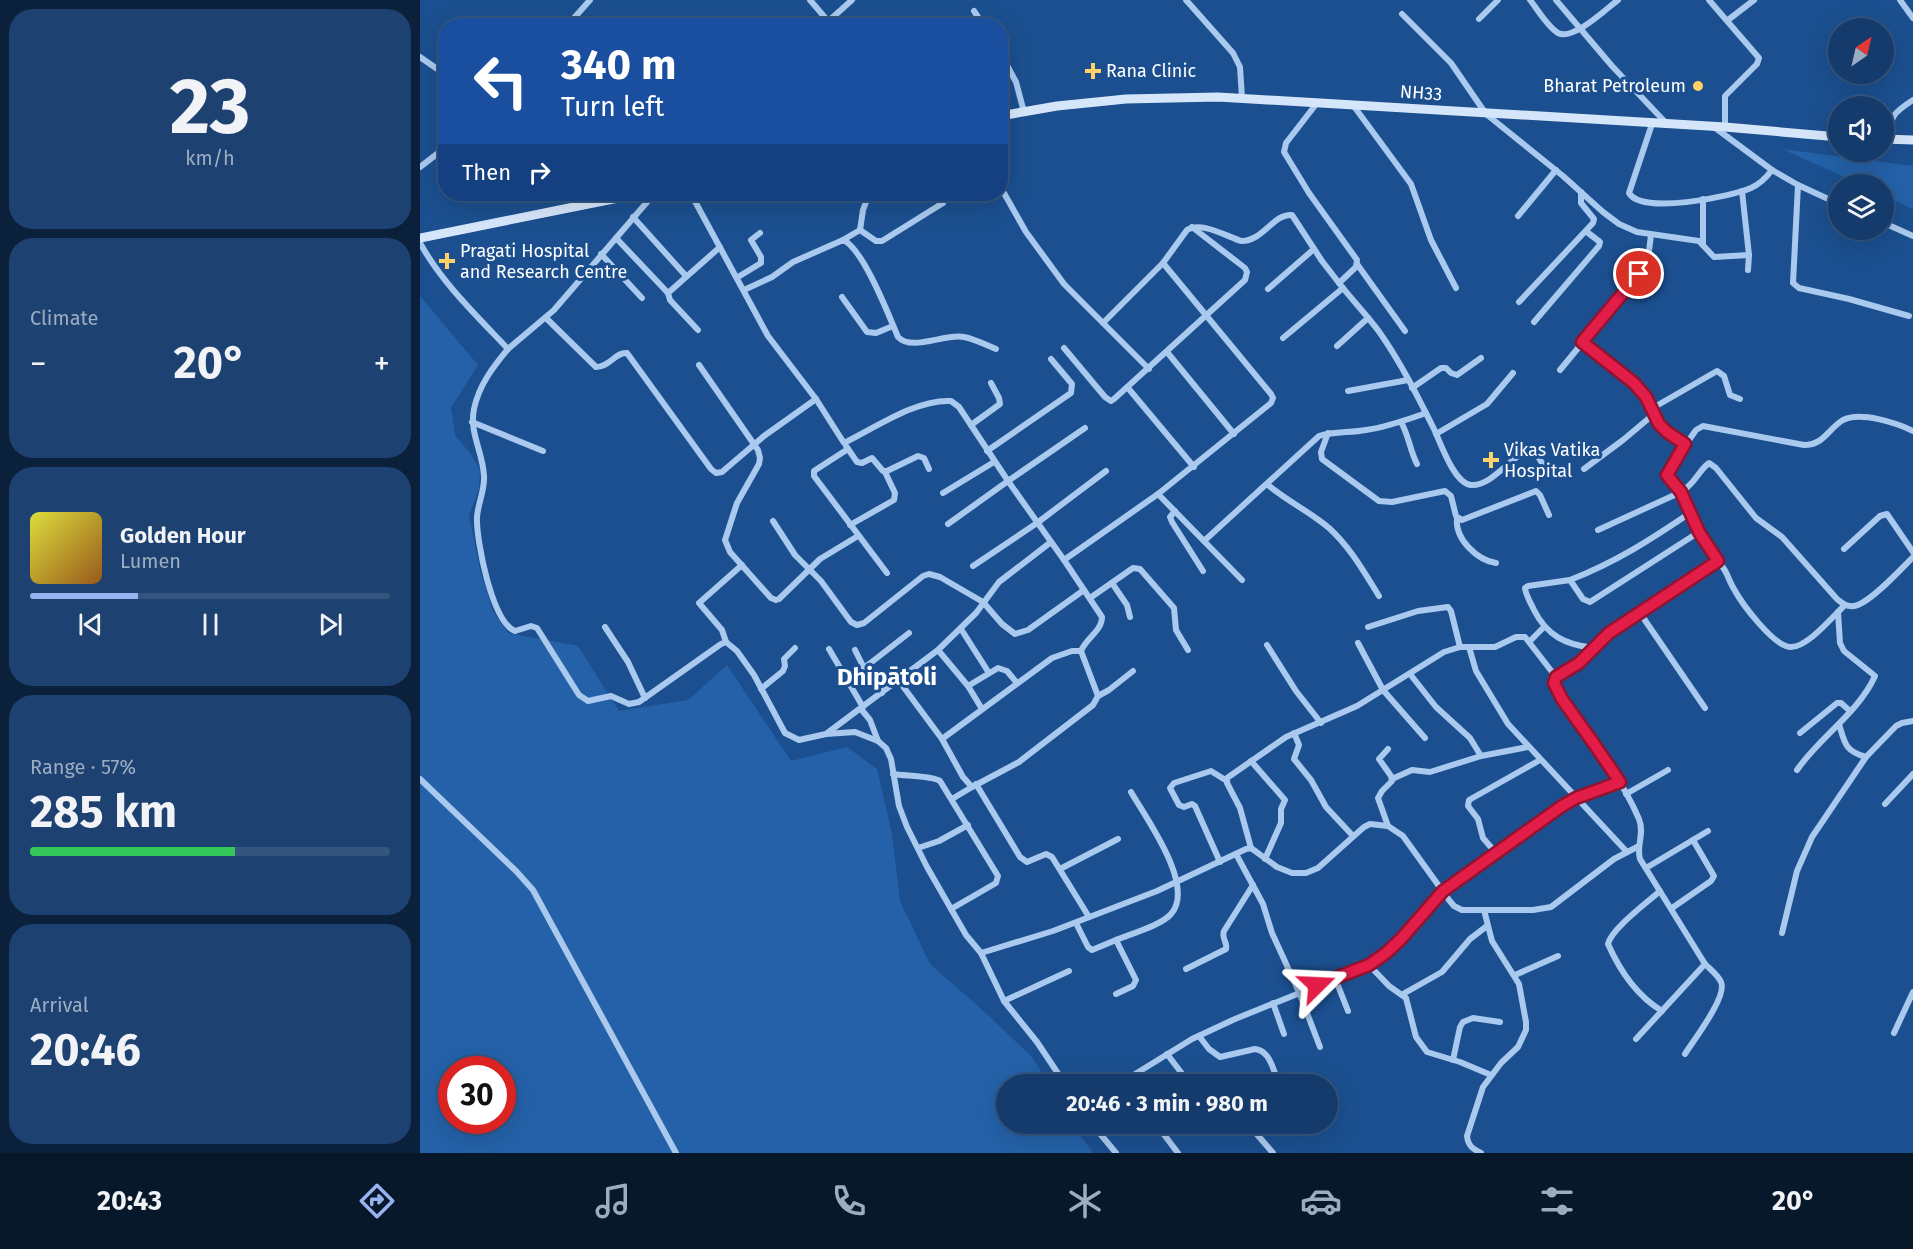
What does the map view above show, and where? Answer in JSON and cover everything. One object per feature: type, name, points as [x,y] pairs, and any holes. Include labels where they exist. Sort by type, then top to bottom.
[{"type":"main road","name":"NH33","points":[[1008,115],[1126,99],[1242,98],[1828,136]]},
{"type":"main road","points":[[1894,139],[1913,140]]},
{"type":"main road","points":[[420,237],[601,201]]},
{"type":"street","points":[[574,18],[590,0]]},
{"type":"street","points":[[810,0],[822,18]]},
{"type":"street","points":[[830,18],[843,3],[852,0]]},
{"type":"street","points":[[1186,0],[1233,53],[1240,66],[1242,98]]},
{"type":"street","points":[[1479,19],[1498,0]]},
{"type":"street","points":[[1530,0],[1557,32],[1570,34],[1618,0]]},
{"type":"street","points":[[1556,0],[1668,125]]},
{"type":"street","points":[[1709,0],[1758,55],[1759,61],[1725,96],[1725,128]]},
{"type":"street","points":[[1728,20],[1755,0]]},
{"type":"street","points":[[1900,0],[1913,18]]},
{"type":"street","points":[[974,10],[979,18]]},
{"type":"street","points":[[1402,14],[1451,63],[1486,114],[1618,224],[1652,235],[1695,240],[1714,257],[1749,255]]},
{"type":"street","points":[[420,57],[438,69]]},
{"type":"street","points":[[1008,67],[1016,82],[1024,112]]},
{"type":"street","points":[[1894,114],[1913,100]]},
{"type":"street","points":[[1317,103],[1286,143],[1284,152],[1357,264],[1405,331]]},
{"type":"street","points":[[1352,105],[1411,184],[1431,240],[1456,288]]},
{"type":"street","points":[[1652,124],[1630,189],[1630,196],[1641,202],[1657,204],[1703,199],[1742,191],[1757,185],[1772,170]]},
{"type":"street","points":[[1714,127],[1772,170],[1828,199]]},
{"type":"street","points":[[420,167],[438,153]]},
{"type":"street","points":[[1518,216],[1556,170]]},
{"type":"street","points":[[1798,185],[1792,283],[1804,289],[1910,316]]},
{"type":"street","points":[[1742,191],[1749,255],[1748,270]]},
{"type":"street","points":[[1519,302],[1593,223],[1594,219],[1581,203],[1581,192]]},
{"type":"street","points":[[1703,199],[1703,245]]},
{"type":"street","points":[[1008,200],[1026,232],[1064,284],[1149,369]]},
{"type":"street","points":[[648,201],[546,318],[508,349],[482,385],[474,406],[472,422],[473,436],[483,465],[484,479],[477,514],[477,533],[481,556],[490,589],[508,627],[516,631],[531,626],[537,628],[583,699],[592,701],[611,696],[629,704],[645,698],[726,642]]},
{"type":"street","points":[[695,201],[738,277],[755,316],[768,336],[816,399],[857,462],[861,463],[872,458],[885,472],[895,493],[894,500],[850,525]]},
{"type":"street","points":[[744,291],[793,262],[860,230],[867,201]]},
{"type":"street","points":[[860,230],[868,233],[876,241],[882,241],[943,203]]},
{"type":"street","points":[[1103,323],[1163,262],[1187,230],[1192,227],[1247,241],[1252,240],[1288,214],[1294,217],[1341,286],[1392,351],[1454,470],[1464,483],[1473,485],[1482,483],[1528,449],[1535,452],[1547,471]]},
{"type":"street","points":[[633,217],[686,276]]},
{"type":"street","points":[[1064,348],[1107,399],[1114,399],[1245,280],[1247,272],[1245,268],[1192,227]]},
{"type":"street","points":[[1894,228],[1913,236]]},
{"type":"street","points":[[1534,322],[1599,246],[1600,242],[1587,232]]},
{"type":"street","points":[[738,277],[761,263],[761,257],[751,240],[760,233]]},
{"type":"street","points":[[1560,370],[1644,267],[1648,259],[1652,235]]},
{"type":"street","points":[[616,238],[668,293],[670,300],[698,330]]},
{"type":"street","points":[[843,240],[861,259],[898,337],[907,343],[955,336],[975,340],[996,349]]},
{"type":"street","points":[[420,243],[449,285],[508,349]]},
{"type":"street","points":[[668,293],[720,247]]},
{"type":"street","points":[[1268,289],[1314,249]]},
{"type":"street","points":[[601,254],[642,298]]},
{"type":"street","points":[[1064,560],[1194,467],[1269,406],[1273,398],[1163,262]]},
{"type":"street","points":[[1283,338],[1341,286],[1357,264]]},
{"type":"street","points":[[842,297],[867,332],[876,333],[893,326]]},
{"type":"street","points":[[546,318],[596,366],[606,365],[620,353],[627,353],[713,472],[722,472],[754,444],[816,399]]},
{"type":"street","points":[[1336,346],[1368,318]]},
{"type":"street","points":[[1582,342],[1634,383],[1646,397],[1652,411],[1667,432],[1685,444]]},
{"type":"street","points":[[1167,352],[1234,434]]},
{"type":"street","points":[[1412,388],[1441,368],[1446,368],[1456,375],[1481,358]]},
{"type":"street","points":[[987,451],[1071,393],[1072,384],[1051,359]]},
{"type":"street","points":[[699,365],[754,444],[760,458],[730,518],[725,540],[730,552],[771,598],[776,600],[809,569],[858,536]]},
{"type":"street","points":[[1584,469],[1623,440],[1652,411],[1717,371],[1722,373],[1730,395],[1740,399]]},
{"type":"street","points":[[1436,434],[1487,404],[1513,373]]},
{"type":"street","points":[[1348,391],[1408,380]]},
{"type":"street","points":[[971,425],[1000,404],[991,383]]},
{"type":"street","points":[[1128,388],[1194,467]]},
{"type":"street","points":[[887,573],[814,474],[846,446],[902,413],[945,401],[956,404],[1100,612],[1103,621],[1081,651]]},
{"type":"street","points":[[1204,541],[1319,436],[1329,433],[1364,431],[1426,413]]},
{"type":"street","points":[[1845,605],[1809,640],[1800,645],[1785,646],[1776,640],[1734,590],[1727,573],[1699,532],[1681,492],[1667,475],[1685,444],[1700,427],[1707,425],[1804,445],[1817,443],[1840,423],[1852,417],[1897,423],[1913,430]]},
{"type":"street","points":[[472,422],[543,451]]},
{"type":"street","points":[[1401,422],[1408,435],[1413,457],[1418,464]]},
{"type":"street","points":[[948,524],[1085,428]]},
{"type":"street","points":[[1329,433],[1321,452],[1322,459],[1379,501],[1392,502],[1445,491],[1451,496],[1458,531],[1469,547],[1481,559],[1496,563]]},
{"type":"street","points":[[885,472],[918,456],[924,458],[929,469]]},
{"type":"street","points":[[943,493],[994,462]]},
{"type":"street","points":[[1598,530],[1681,492],[1692,484],[1706,465],[1712,465],[1756,518],[1782,537],[1845,605],[1858,605],[1868,598],[1913,557]]},
{"type":"street","points":[[973,566],[1037,524],[1106,471]]},
{"type":"street","points":[[1268,484],[1283,498],[1304,509],[1336,536],[1354,558],[1379,596]]},
{"type":"street","points":[[1457,519],[1462,520],[1536,491],[1549,515]]},
{"type":"street","points":[[1158,494],[1242,580]]},
{"type":"street","points":[[1175,511],[1170,516],[1172,522],[1203,571]]},
{"type":"street","points":[[1594,648],[1569,644],[1550,633],[1544,627],[1525,588],[1570,580],[1613,562],[1690,513]]},
{"type":"street","points":[[1844,549],[1880,516],[1887,514],[1913,552]]},
{"type":"street","points":[[773,521],[795,555],[830,592],[851,622],[857,625],[864,623],[923,576],[929,574],[940,577],[983,602],[1008,630],[1015,634],[1022,633],[1084,590]]},
{"type":"street","points":[[1570,580],[1583,599],[1590,602],[1699,532]]},
{"type":"street","points":[[826,735],[938,650],[961,629],[999,582],[1051,542]]},
{"type":"street","points":[[1685,1054],[1704,1026],[1721,991],[1721,982],[1705,963],[1640,859],[1639,846],[1643,831],[1641,822],[1620,782],[1562,699],[1554,683],[1556,677],[1579,663],[1609,633],[1718,561]]},
{"type":"street","points":[[742,565],[699,603],[722,630],[726,642],[737,651],[785,733],[799,740],[855,732],[878,741],[886,748],[891,759],[899,806],[918,848],[966,935],[981,953],[1004,1001],[1044,1051],[1059,1074]]},
{"type":"street","points":[[1090,598],[1133,568],[1140,569],[1174,608],[1176,630],[1188,650]]},
{"type":"street","points":[[1112,583],[1128,605],[1130,617]]},
{"type":"street","points":[[1368,627],[1418,611],[1448,607],[1460,647]]},
{"type":"street","points":[[1797,770],[1810,752],[1850,711],[1875,676],[1872,671],[1844,651],[1840,643],[1838,612]]},
{"type":"street","points":[[1640,613],[1705,708]]},
{"type":"street","points":[[605,627],[628,662],[645,698]]},
{"type":"street","points":[[1530,641],[1544,627]]},
{"type":"street","points":[[961,629],[989,673]]},
{"type":"street","points":[[864,668],[909,633]]},
{"type":"street","points":[[1227,781],[1230,776],[1294,733],[1349,710],[1444,652],[1460,647],[1495,647],[1521,636],[1530,641],[1556,677]]},
{"type":"street","points":[[1358,643],[1383,690],[1425,738]]},
{"type":"street","points":[[1267,645],[1296,691],[1321,723]]},
{"type":"street","points":[[1469,647],[1476,671],[1508,724],[1627,852]]},
{"type":"street","points":[[761,689],[783,671],[784,659],[795,648]]},
{"type":"street","points":[[829,649],[870,720],[878,741]]},
{"type":"street","points":[[855,650],[864,668],[882,693]]},
{"type":"street","points":[[938,650],[968,686],[982,709]]},
{"type":"street","points":[[942,739],[1052,658],[1072,651],[1081,651]]},
{"type":"street","points":[[1081,651],[1098,696]]},
{"type":"street","points":[[968,686],[1002,668],[1017,683]]},
{"type":"street","points":[[952,799],[1019,762],[1093,705],[1098,696],[1132,671]]},
{"type":"street","points":[[1410,674],[1436,707],[1470,738],[1481,756]]},
{"type":"street","points":[[899,681],[942,739],[963,777],[974,785],[1020,857],[1027,862],[1049,854],[1089,917]]},
{"type":"street","points":[[1800,733],[1837,703],[1841,703],[1850,711]]},
{"type":"street","points":[[1782,933],[1803,855],[1812,837],[1866,758],[1896,726],[1913,721]]},
{"type":"street","points":[[1839,724],[1847,748],[1866,758]]},
{"type":"street","points":[[1294,733],[1299,745],[1294,759],[1311,780],[1326,807],[1353,836]]},
{"type":"street","points":[[1388,826],[1378,798],[1392,779],[1412,770],[1430,772],[1481,756],[1528,747]]},
{"type":"street","points":[[1388,749],[1379,759],[1392,779]]},
{"type":"street","points":[[1496,853],[1484,838],[1478,819],[1468,806],[1468,800],[1540,760]]},
{"type":"street","points":[[1251,761],[1285,800],[1281,809],[1281,823],[1265,859]]},
{"type":"street","points":[[1626,794],[1668,770]]},
{"type":"street","points":[[1220,862],[1195,806],[1192,804],[1184,807],[1179,805],[1170,788],[1174,783],[1211,771],[1227,781],[1240,808],[1251,848],[1277,867],[1292,873],[1306,873],[1330,859],[1353,836],[1370,824],[1388,826],[1403,836],[1455,906],[1462,909],[1533,910],[1551,907],[1627,852],[1639,846]]},
{"type":"street","points":[[893,774],[935,778],[940,781],[998,876],[996,883],[951,909]]},
{"type":"street","points":[[1885,804],[1913,774]]},
{"type":"street","points":[[420,779],[533,890],[676,1153]]},
{"type":"street","points":[[1135,1074],[1199,1036],[1299,992],[1369,965],[1401,939],[1443,891],[1576,798],[1620,782]]},
{"type":"street","points":[[1076,922],[1090,949],[1094,950],[1166,919],[1176,906],[1178,898],[1171,863],[1131,792]]},
{"type":"street","points":[[918,848],[939,841],[968,825]]},
{"type":"street","points":[[1646,868],[1708,831]]},
{"type":"street","points":[[1060,869],[1118,839]]},
{"type":"street","points":[[1672,908],[1711,881],[1714,876],[1693,840]]},
{"type":"street","points":[[981,953],[1089,917],[1176,882],[1251,848]]},
{"type":"street","points":[[1236,854],[1263,904],[1272,933],[1299,992],[1320,1047]]},
{"type":"street","points":[[1186,969],[1226,949],[1222,937],[1224,931],[1253,885]]},
{"type":"street","points":[[1660,891],[1618,930],[1608,944],[1635,989],[1650,1004],[1662,1011]]},
{"type":"street","points":[[1481,1153],[1471,1146],[1467,1136],[1479,1096],[1491,1075],[1518,1047],[1526,1030],[1523,1000],[1515,975],[1492,941],[1484,910]]},
{"type":"street","points":[[1402,994],[1442,972],[1470,939],[1487,926]]},
{"type":"street","points":[[1116,940],[1136,981],[1133,986],[1116,994]]},
{"type":"street","points":[[1515,975],[1558,956]]},
{"type":"street","points":[[1636,1039],[1705,963]]},
{"type":"street","points":[[1369,965],[1389,986],[1402,994],[1409,1002],[1412,1026],[1421,1046],[1435,1056],[1454,1060],[1491,1075]]},
{"type":"street","points":[[1004,1001],[1069,971]]},
{"type":"street","points":[[1335,978],[1348,1011]]},
{"type":"street","points":[[1894,1033],[1913,992]]},
{"type":"street","points":[[1273,1003],[1284,1034]]},
{"type":"street","points":[[1454,1060],[1462,1022],[1473,1018],[1500,1022]]},
{"type":"street","points":[[1199,1036],[1209,1049],[1220,1057],[1255,1049],[1260,1050],[1269,1058],[1275,1073]]},
{"type":"street","points":[[1167,1054],[1182,1074]]},
{"type":"street","points":[[1100,1134],[1116,1153]]},
{"type":"street","points":[[1164,1134],[1178,1153]]},
{"type":"street","points":[[1257,1134],[1273,1153]]},
{"type":"shaded area","points":[[1782,149],[1828,155],[1828,162],[1882,162],[1913,166],[1913,209],[1894,200],[1894,174],[1838,174]]},
{"type":"shaded area","points":[[420,296],[478,365],[451,408],[455,435],[480,470],[479,489],[469,515],[480,570],[493,611],[508,633],[578,646],[619,711],[688,700],[727,665],[791,761],[847,747],[877,769],[892,834],[900,901],[930,964],[1032,1057],[1043,1074],[996,1074],[996,1134],[1079,1134],[1093,1153],[420,1153]]},
{"type":"place","name":"Rana Clinic","points":[[1093,71]]},
{"type":"place","name":"Bharat Petroleum","points":[[1698,86]]},
{"type":"place","name":"Pragati Hospital and Research Centre","points":[[447,261]]},
{"type":"place","name":"Vikas Vatika Hospital","points":[[1491,460]]},
{"type":"district","name":"Dhipātoli","points":[[887,677]]},
{"type":"route","points":[[1317,985],[1369,965],[1386,953],[1443,891],[1562,806],[1576,798],[1620,782],[1556,690],[1554,683],[1556,677],[1579,663],[1609,633],[1718,561],[1694,523],[1681,492],[1667,475],[1685,444],[1659,424],[1646,397],[1634,383],[1582,342],[1639,274]]}]
